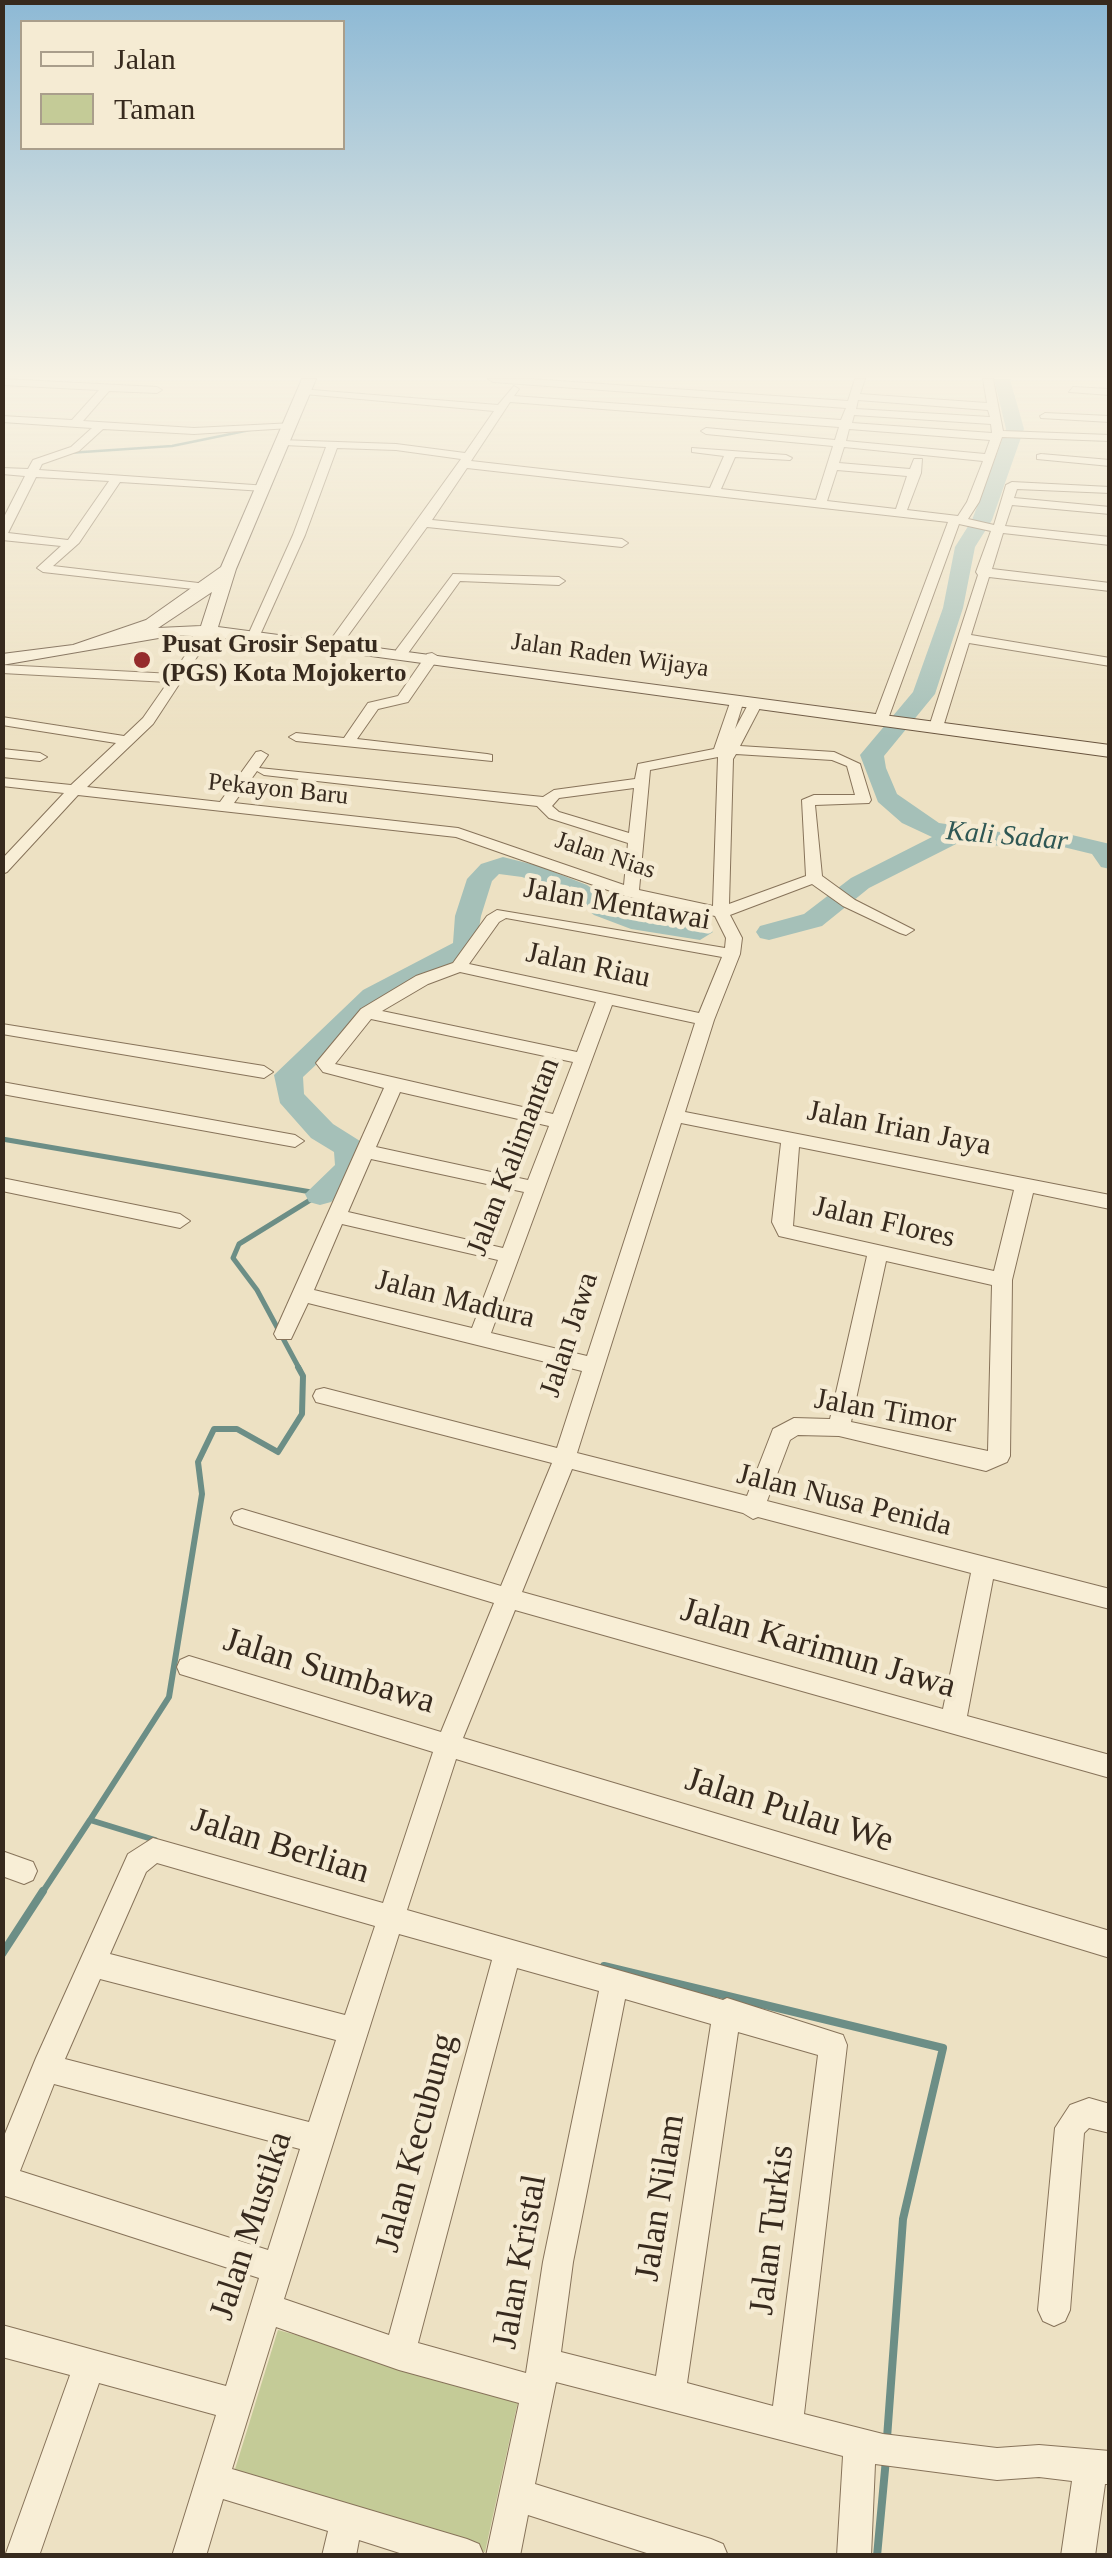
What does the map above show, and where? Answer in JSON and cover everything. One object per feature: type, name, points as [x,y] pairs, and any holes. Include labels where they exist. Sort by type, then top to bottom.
[{"type":"main road","points":[[208,631],[228,569],[259,498]]},
{"type":"main road","points":[[2,660],[102,643],[152,624],[207,588],[228,569]]},
{"type":"main road","name":"Jalan Raden Wijaya","points":[[102,643],[176,630],[254,635],[1110,751]]},
{"type":"street","points":[[20,498],[4,536],[71,544]]},
{"type":"street","points":[[103,498],[71,544],[43,568],[207,588]]},
{"type":"street","points":[[254,635],[313,498]]},
{"type":"street","points":[[334,645],[441,498]]},
{"type":"street","points":[[770,498],[1110,541]]},
{"type":"street","points":[[820,504],[822,498]]},
{"type":"street","points":[[900,513],[905,498]]},
{"type":"street","points":[[886,719],[975,498]]},
{"type":"street","points":[[934,727],[982,572],[991,528],[1008,501],[1110,512]]},
{"type":"street","points":[[424,523],[622,543]]},
{"type":"street","points":[[982,572],[1110,587]]},
{"type":"street","points":[[401,653],[457,578],[559,581]]},
{"type":"street","points":[[2,869],[74,791],[130,741],[208,631]]},
{"type":"street","points":[[963,638],[1110,662]]},
{"type":"street","points":[[26,671],[30,663],[42,656]]},
{"type":"street","points":[[348,742],[373,706],[403,699],[432,657]]},
{"type":"street","points":[[2,669],[178,678]]},
{"type":"street","name":"Jalan Jawa","points":[[392,1911],[448,1744],[564,1460],[705,1020],[727,932],[727,753],[746,701]]},
{"type":"street","points":[[2,722],[130,741]]},
{"type":"street","points":[[296,736],[486,758]]},
{"type":"street","points":[[2,753],[40,756]]},
{"type":"street","points":[[631,894],[638,841],[638,783],[640,771],[646,766],[727,753],[834,756],[850,761],[864,800],[814,799],[807,803],[814,878],[850,903],[906,930]]},
{"type":"street","points":[[295,780],[308,758]]},
{"type":"street","points":[[224,807],[262,763],[295,780],[544,802],[554,794],[638,783]]},
{"type":"street","name":"Pekayon Baru","points":[[2,782],[439,830],[476,838]]},
{"type":"street","points":[[544,802],[545,809],[554,815],[638,841]]},
{"type":"street","name":"Jalan Nias","points":[[476,838],[727,932]]},
{"type":"street","points":[[727,932],[814,878]]},
{"type":"street","name":"Jalan Mentawai","points":[[459,967],[493,919],[503,913],[727,932]]},
{"type":"street","points":[[459,967],[408,987],[368,1013],[325,1065],[560,1122]]},
{"type":"street","name":"Jalan Riau","points":[[459,967],[705,1020]]},
{"type":"street","name":"Jalan Kalimantan","points":[[479,1337],[606,998]]},
{"type":"street","points":[[368,1013],[583,1059]]},
{"type":"street","points":[[2,1029],[264,1072]]},
{"type":"street","points":[[284,1334],[394,1084]]},
{"type":"street","points":[[2,1088],[295,1142]]},
{"type":"street","name":"Jalan Irian Jaya","points":[[675,1121],[1110,1202]]},
{"type":"street","name":"Jalan Flores","points":[[790,1144],[783,1227],[792,1234],[1002,1280]]},
{"type":"street","points":[[365,1151],[535,1188]]},
{"type":"street","points":[[2,1184],[180,1221]]},
{"type":"street","points":[[1002,1280],[1024,1189]]},
{"type":"street","points":[[336,1216],[509,1256]]},
{"type":"street","points":[[839,1428],[878,1253]]},
{"type":"street","name":"Jalan Timor","points":[[753,1510],[786,1430],[804,1424],[839,1428],[986,1462],[999,1456],[1002,1280]]},
{"type":"street","name":"Jalan Madura","points":[[302,1294],[594,1366]]},
{"type":"street","name":"Jalan Nusa Penida","points":[[324,1396],[1110,1600]]},
{"type":"street","name":"Jalan Karimun Jawa","points":[[242,1518],[508,1598],[1110,1767]]},
{"type":"street","points":[[953,1722],[984,1567]]},
{"type":"street","name":"Jalan Sumbawa","points":[[189,1666],[448,1744]]},
{"type":"street","name":"Jalan Pulau We","points":[[448,1744],[1110,1945]]},
{"type":"street","name":"Jalan Berlian","points":[[2,2180],[46,2068],[137,1863],[153,1850],[392,1911]]},
{"type":"street","points":[[392,1911],[508,1952],[726,2012]]},
{"type":"street","name":"Jalan Mustika","points":[[189,2556],[392,1911]]},
{"type":"street","name":"Jalan Kecubung","points":[[398,2354],[508,1952]]},
{"type":"street","points":[[95,1964],[354,2031]]},
{"type":"street","name":"Jalan Kristal","points":[[503,2556],[541,2377],[558,2262],[615,1981]]},
{"type":"street","name":"Jalan Turkis","points":[[726,2012],[833,2045],[787,2423]]},
{"type":"street","name":"Jalan Nilam","points":[[669,2394],[726,2012]]},
{"type":"street","points":[[46,2068],[318,2139]]},
{"type":"street","points":[[1054,2310],[1070,2128],[1080,2115],[1089,2113],[1110,2119]]},
{"type":"street","points":[[2,2180],[278,2269]]},
{"type":"street","points":[[266,2308],[398,2354],[669,2394],[881,2449],[997,2464],[1039,2460],[1100,2466],[1078,2556]]},
{"type":"street","points":[[2,2341],[234,2404]]},
{"type":"street","points":[[22,2556],[90,2364]]},
{"type":"street","points":[[854,2556],[881,2449]]},
{"type":"street","points":[[211,2479],[466,2556]]},
{"type":"street","points":[[518,2495],[663,2549],[711,2556]]},
{"type":"street","points":[[339,2556],[348,2519]]},
{"type":"green space","points":[[278,2330],[519,2397],[485,2552],[232,2479]]},
{"type":"waterway","name":"Kali Sadar","points":[[990,498],[965,547],[953,608],[924,694],[872,755],[874,768],[886,797],[933,830],[1000,839],[1055,838],[1101,849],[1110,862]]},
{"type":"waterway","points":[[769,932],[813,920],[860,883],[954,836]]},
{"type":"waterway","points":[[320,1194],[350,1169],[349,1148],[322,1131],[290,1096],[288,1075],[373,996],[466,947],[468,916],[480,879],[490,869],[503,865],[530,871],[578,890],[603,909],[640,923],[700,932]]},
{"type":"waterway","points":[[2,1139],[317,1193]]},
{"type":"waterway","points":[[300,1370],[257,1290],[233,1258],[239,1244],[320,1194]]},
{"type":"waterway","points":[[90,1820],[169,1697],[202,1494],[198,1462],[214,1429],[237,1429],[278,1452],[302,1414],[303,1376],[298,1367]]},
{"type":"waterway","points":[[42,1893],[90,1820]]},
{"type":"waterway","points":[[90,1820],[155,1840]]},
{"type":"waterway","points":[[2,1954],[43,1891]]},
{"type":"waterway","points":[[604,1966],[943,2048],[903,2219],[887,2438]]},
{"type":"waterway","points":[[877,2556],[886,2459]]},
{"type":"place","name":"Pusat Grosir Sepatu (PGS) Kota Mojokerto","points":[[142,660]]}]
